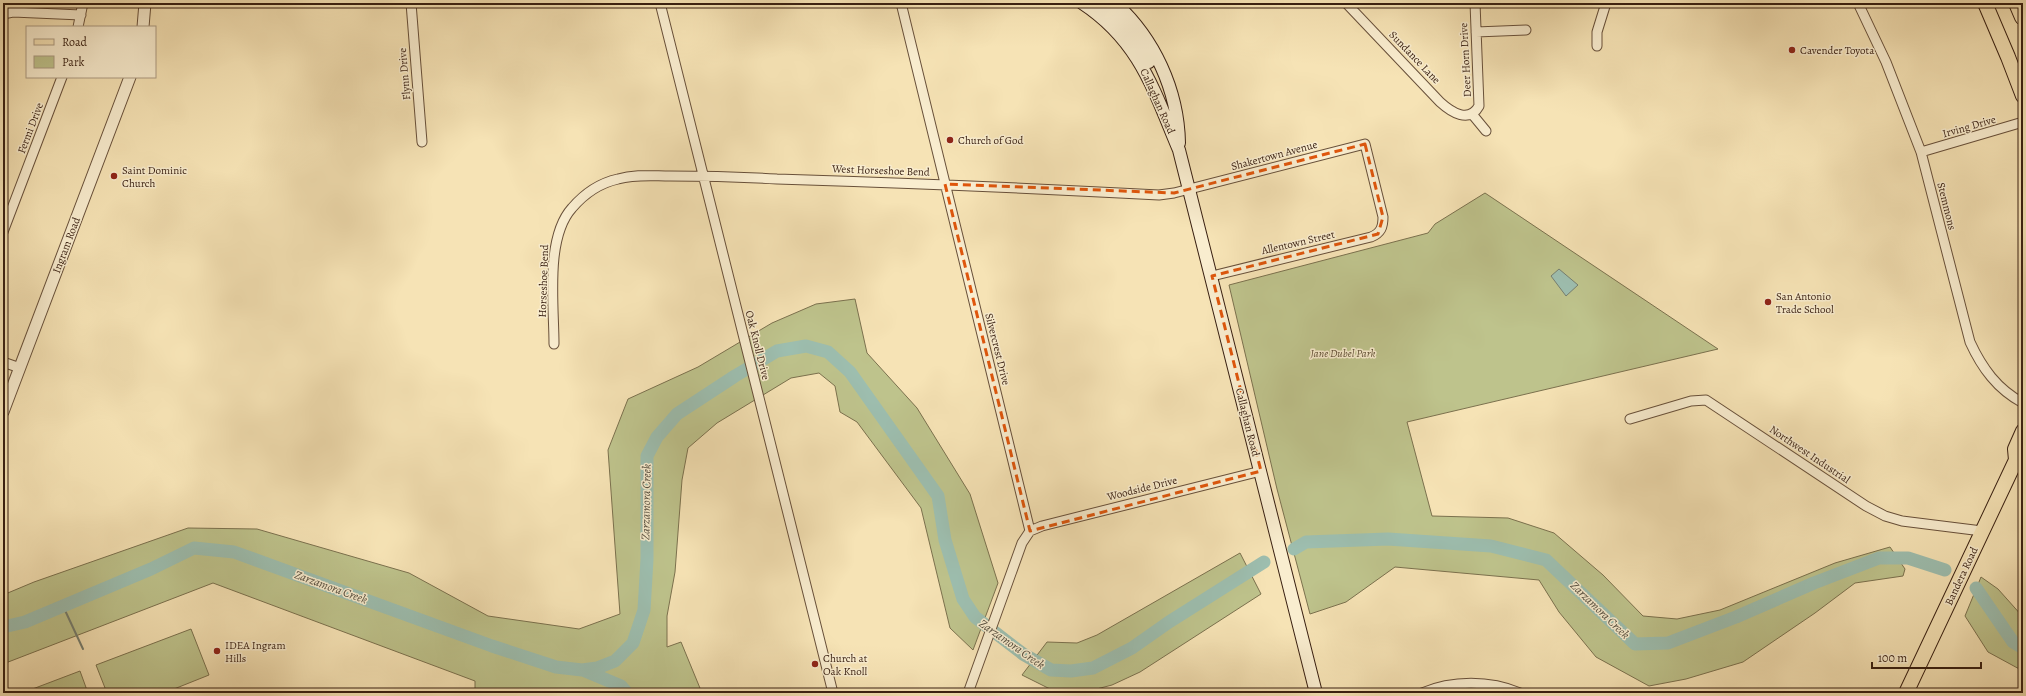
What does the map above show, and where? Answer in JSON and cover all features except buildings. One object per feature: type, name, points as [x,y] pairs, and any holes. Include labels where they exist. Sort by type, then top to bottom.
[{"type":"highway","points":[[2017,3],[2023,17]]},
{"type":"main road","name":"Callaghan Road","points":[[1082,3],[1111,27],[1137,57],[1149,78],[1179,150],[1316,693]]},
{"type":"main road","points":[[1101,3],[1127,30],[1147,58],[1165,102],[1170,128]]},
{"type":"main road","name":"Callaghan Road","points":[[1115,3],[1148,40],[1163,70],[1179,126],[1179,150]]},
{"type":"main road","points":[[1985,3],[2008,56],[2023,96]]},
{"type":"main road","name":"Bandera Road","points":[[1906,693],[1982,531],[2019,458],[2015,449],[2023,431]]},
{"type":"street","points":[[78,26],[83,3]]},
{"type":"street","points":[[143,26],[145,3]]},
{"type":"street","name":"Flynn Drive","points":[[411,3],[422,142]]},
{"type":"street","name":"Oak Knoll Drive","points":[[660,3],[833,693]]},
{"type":"street","name":"Silvercrest Drive","points":[[901,3],[1030,531]]},
{"type":"street","name":"Sundance Lane","points":[[1346,3],[1444,105],[1460,115],[1472,114]]},
{"type":"street","name":"Deer Horn Drive","points":[[1472,114],[1480,106],[1475,3]]},
{"type":"street","points":[[1597,46],[1597,32],[1606,3]]},
{"type":"street","name":"Stemmons","points":[[1858,3],[1886,62],[1921,152],[1970,342],[1982,367],[1991,378],[2001,388],[2023,403]]},
{"type":"street","points":[[3,14],[13,12],[81,15]]},
{"type":"street","points":[[1476,32],[1526,30]]},
{"type":"street","name":"Fermi Drive","points":[[3,232],[62,78]]},
{"type":"street","name":"Ingram Road","points":[[3,412],[130,78]]},
{"type":"street","points":[[1472,114],[1486,131]]},
{"type":"street","name":"Irving Drive","points":[[1921,152],[2023,122]]},
{"type":"street","name":"Shakertown Avenue","points":[[1190,190],[1365,144],[1383,216],[1383,224]]},
{"type":"street","name":"West Horseshoe Bend","points":[[579,202],[594,188],[619,178],[634,176],[703,176],[945,184],[1159,195],[1190,190]]},
{"type":"street","name":"Horseshoe Bend","points":[[554,344],[554,256],[556,244],[560,228],[572,208],[579,202]]},
{"type":"street","name":"Allentown Street","points":[[1212,276],[1371,238],[1378,234],[1383,224]]},
{"type":"street","points":[[3,362],[20,368]]},
{"type":"street","name":"Northwest Industrial","points":[[1630,419],[1691,401],[1706,400],[1866,506],[1885,516],[1902,521],[1982,531]]},
{"type":"street","name":"Woodside Drive","points":[[1030,531],[1050,524],[1261,471]]},
{"type":"street","points":[[968,693],[1022,543],[1030,531]]},
{"type":"street","points":[[1422,693],[1439,687],[1471,684],[1503,687],[1520,693]]},
{"type":"highlighted area","points":[[1365,144],[1383,217],[1378,234],[1212,276],[1261,471],[1030,531],[945,184],[1174,193]]},
{"type":"green space","name":"Jane Dubel Park","points":[[1485,193],[1718,349],[1407,422],[1432,516],[1508,518],[1554,533],[1603,575],[1643,616],[1677,619],[1720,610],[1835,563],[1890,547],[1905,569],[1903,576],[1855,583],[1815,613],[1743,662],[1686,679],[1649,686],[1596,657],[1559,612],[1539,580],[1395,567],[1346,602],[1310,614],[1277,489],[1229,285],[1428,233],[1435,224]]},
{"type":"green space","points":[[855,299],[867,353],[917,408],[970,494],[998,583],[973,650],[950,628],[921,508],[857,422],[840,412],[835,386],[819,373],[791,378],[717,423],[688,448],[682,480],[675,572],[667,616],[667,647],[681,642],[702,693],[475,693],[475,681],[213,583],[3,664],[3,595],[34,582],[188,528],[257,529],[409,573],[488,616],[579,629],[620,614],[608,450],[628,399],[698,367],[772,323],[816,304]]},
{"type":"green space","points":[[1240,553],[1261,594],[1140,672],[1112,685],[1085,692],[1058,693],[1022,675],[1047,642],[1077,643],[1097,635]]},
{"type":"green space","points":[[1981,577],[1998,589],[2023,617],[2023,671],[1988,652],[1965,616]]},
{"type":"green space","points":[[191,629],[209,675],[164,693],[107,693],[96,665]]},
{"type":"green space","points":[[80,671],[88,693],[22,693]]},
{"type":"shaded area","points":[[1559,269],[1578,285],[1566,296],[1551,276]]},
{"type":"waterway","name":"Zarzamora Creek","points":[[3,627],[25,622],[151,569],[194,548],[234,552],[492,646],[556,667],[582,670],[597,668],[615,661],[633,643],[644,610],[647,559],[647,456],[657,437],[677,414],[735,376],[777,351],[806,346],[828,352],[850,372],[938,496],[945,540],[963,599],[975,617],[1023,654],[1051,670],[1071,671],[1093,668],[1132,648],[1169,622],[1264,562]]},
{"type":"waterway","name":"Zarzamora Creek","points":[[1294,549],[1306,542],[1388,539],[1491,546],[1546,560],[1635,644],[1668,643],[1736,617],[1814,583],[1879,558],[1908,558],[1945,570]]},
{"type":"waterway","name":"Zarzamora Creek","points":[[1976,588],[2013,642],[2023,648]]},
{"type":"waterway","points":[[63,606],[83,649]]},
{"type":"waterway","points":[[583,670],[621,686],[627,693]]},
{"type":"place","name":"Cavender Toyota","points":[[1792,50]]},
{"type":"place","name":"Church of God","points":[[950,140]]},
{"type":"place","name":"Saint Dominic Church","points":[[114,176]]},
{"type":"place","name":"San Antonio Trade School","points":[[1768,302]]},
{"type":"place","name":"IDEA Ingram Hills","points":[[217,651]]},
{"type":"place","name":"Church at Oak Knoll","points":[[815,664]]}]
